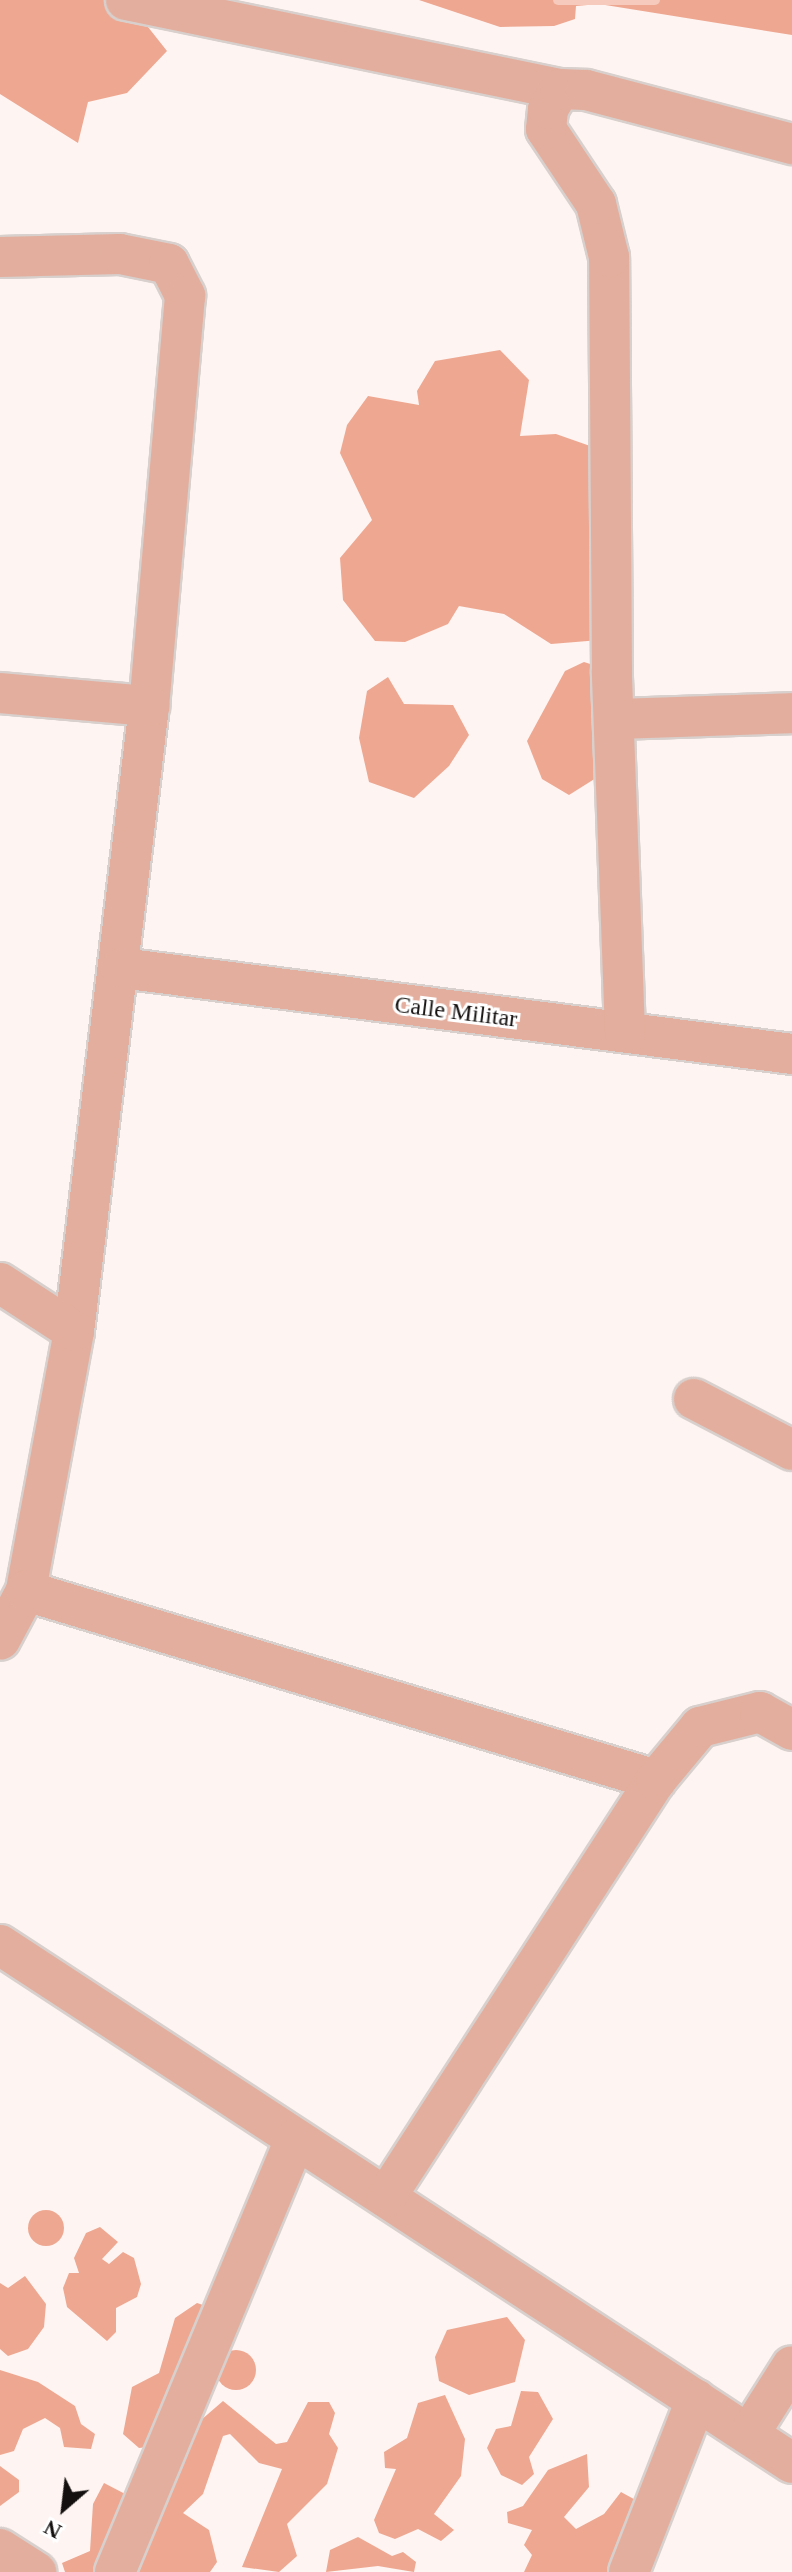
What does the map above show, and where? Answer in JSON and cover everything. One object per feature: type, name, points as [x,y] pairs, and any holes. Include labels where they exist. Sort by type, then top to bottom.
[{"type":"street","points":[[126,0],[560,89],[792,144]]},
{"type":"street","points":[[560,89],[546,129],[596,204],[609,257],[615,719],[625,1032]]},
{"type":"street","points":[[0,257],[120,254],[169,264],[185,296],[149,706],[121,968],[74,1331],[26,1591],[0,1640]]},
{"type":"street","points":[[0,693],[149,706]]},
{"type":"street","points":[[615,719],[792,713]]},
{"type":"street","name":"Calle Militar","points":[[121,968],[792,1054]]},
{"type":"street","points":[[0,1283],[74,1331]]},
{"type":"street","points":[[694,1399],[792,1450]]},
{"type":"street","points":[[26,1591],[656,1780]]},
{"type":"street","points":[[386,2197],[656,1780],[700,1727],[776,1721]]},
{"type":"street","points":[[0,1945],[792,2463]]},
{"type":"street","points":[[115,2572],[295,2139]]},
{"type":"street","points":[[749,2434],[792,2366]]},
{"type":"street","points":[[629,2572],[696,2400]]},
{"type":"street","points":[[0,2549],[36,2572]]},
{"type":"shaded area","points":[[0,0],[159,0],[129,3],[167,51],[127,93],[88,102],[78,143],[0,94]]},
{"type":"shaded area","points":[[419,0],[792,0],[792,35],[599,4],[576,6],[575,19],[554,26],[500,27]]},
{"type":"shaded area","points":[[500,350],[529,380],[520,436],[556,434],[593,447],[600,640],[551,644],[504,614],[459,606],[448,624],[405,642],[375,641],[343,600],[340,558],[372,520],[340,453],[347,425],[368,396],[419,405],[417,391],[435,361]]},
{"type":"shaded area","points":[[584,662],[612,671],[596,778],[569,795],[542,779],[527,741],[565,671]]},
{"type":"shaded area","points":[[388,677],[404,704],[453,705],[469,735],[449,766],[414,798],[369,782],[359,738],[367,691]]},
{"type":"shaded area","points":[[46,2210],[59,2215],[64,2228],[59,2241],[46,2246],[33,2241],[28,2228],[33,2215]]},
{"type":"shaded area","points":[[100,2227],[118,2242],[102,2259],[109,2264],[123,2252],[134,2258],[141,2284],[137,2297],[116,2308],[116,2332],[107,2341],[67,2307],[63,2288],[69,2273],[79,2273],[74,2258],[86,2233]]},
{"type":"shaded area","points":[[25,2276],[46,2304],[44,2327],[28,2349],[8,2356],[0,2349],[0,2283],[8,2288]]},
{"type":"shaded area","points":[[197,2303],[215,2309],[148,2447],[139,2448],[123,2434],[132,2387],[159,2373],[175,2318]]},
{"type":"shaded area","points":[[507,2317],[525,2340],[515,2382],[469,2395],[439,2381],[435,2357],[447,2330]]},
{"type":"shaded area","points":[[236,2350],[250,2356],[256,2370],[250,2384],[236,2390],[222,2384],[216,2370],[222,2356]]},
{"type":"shaded area","points":[[0,2370],[38,2382],[75,2406],[81,2424],[95,2434],[91,2449],[64,2447],[60,2428],[45,2418],[23,2429],[14,2451],[0,2455]]},
{"type":"shaded area","points":[[521,2391],[538,2392],[553,2419],[529,2457],[534,2474],[522,2485],[501,2475],[487,2448],[496,2429],[511,2426]]},
{"type":"shaded area","points":[[445,2395],[465,2439],[461,2476],[434,2514],[454,2530],[441,2541],[418,2529],[395,2539],[379,2533],[374,2520],[396,2469],[385,2468],[384,2452],[407,2438],[418,2403]]},
{"type":"shaded area","points":[[223,2401],[276,2444],[287,2442],[308,2402],[329,2402],[335,2413],[329,2434],[338,2448],[327,2484],[287,2524],[297,2556],[279,2572],[242,2567],[282,2469],[259,2463],[230,2434],[223,2436],[203,2494],[183,2513],[209,2530],[217,2562],[210,2572],[133,2572],[193,2427]]},
{"type":"shaded area","points":[[587,2454],[589,2487],[564,2517],[576,2529],[604,2514],[621,2492],[641,2503],[624,2572],[524,2572],[532,2555],[524,2545],[532,2530],[508,2523],[507,2512],[523,2506],[548,2470]]},
{"type":"shaded area","points":[[0,2466],[19,2480],[19,2492],[0,2506]]},
{"type":"shaded area","points":[[104,2483],[129,2496],[110,2530],[113,2548],[99,2572],[65,2572],[62,2563],[90,2551],[93,2504]]},
{"type":"shaded area","points":[[358,2537],[392,2556],[403,2552],[416,2562],[414,2572],[378,2566],[326,2572],[330,2550]]},
{"type":"waterway","points":[[558,0],[655,0]]}]
